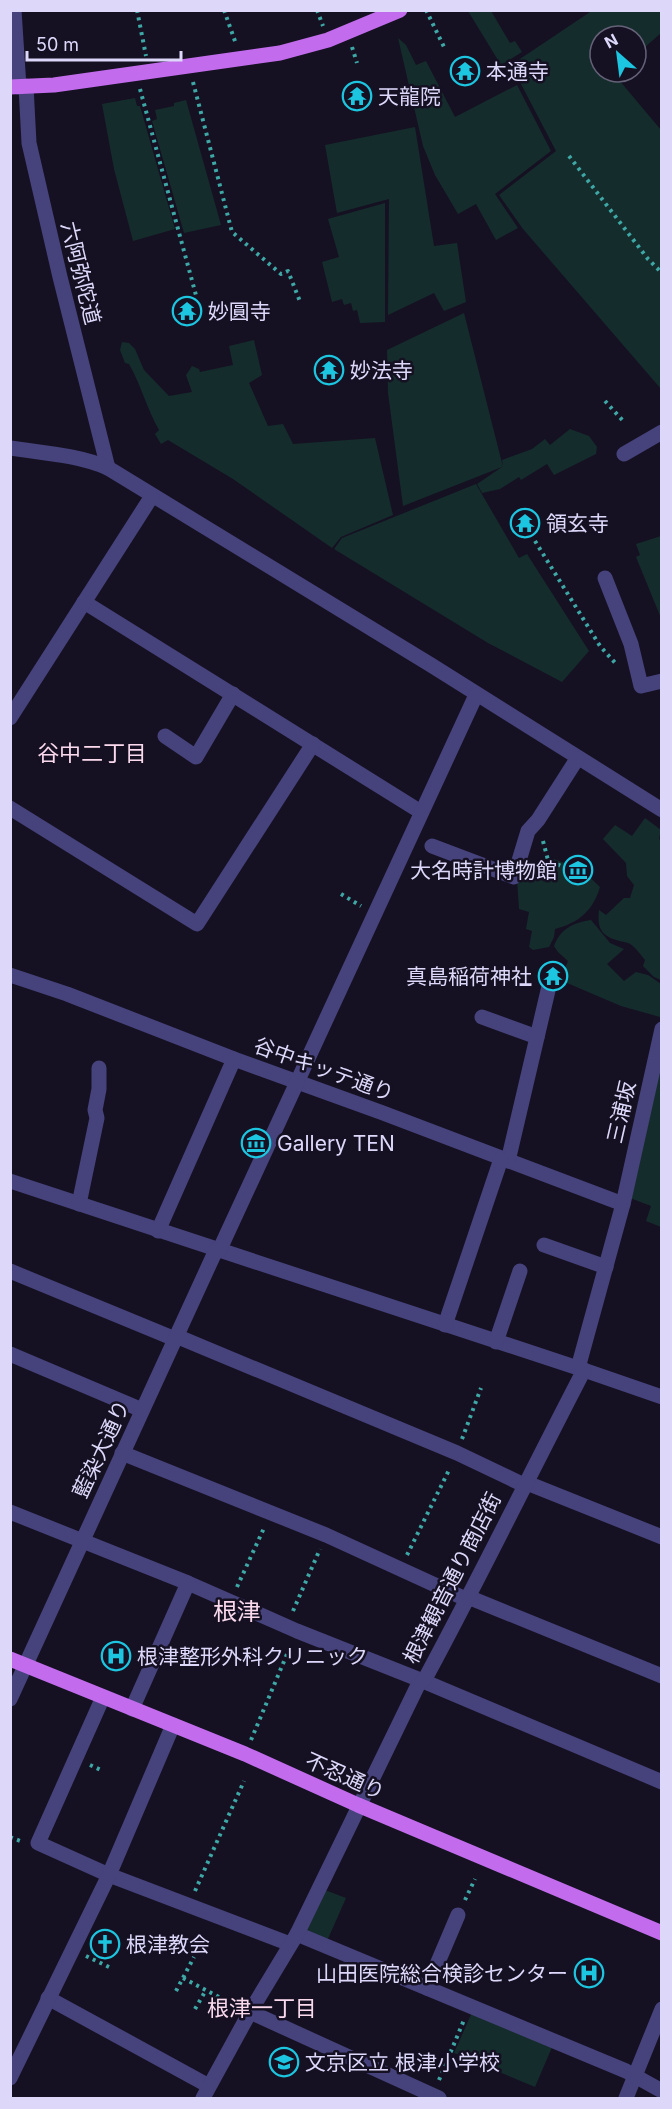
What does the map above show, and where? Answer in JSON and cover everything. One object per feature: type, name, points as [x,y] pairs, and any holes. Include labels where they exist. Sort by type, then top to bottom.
[{"type":"main road","points":[[19,86],[54,85],[118,77],[280,53],[322,43],[400,10]]},
{"type":"main road","name":"不忍通り","points":[[10,1659],[245,1754],[358,1805],[662,1933]]},
{"type":"street","name":"六阿弥陀道","points":[[14,10],[19,86],[29,143],[108,468]]},
{"type":"street","points":[[624,453],[662,432]]},
{"type":"street","points":[[10,448],[72,457],[95,462],[108,468],[431,665],[577,759],[662,810]]},
{"type":"street","points":[[10,718],[152,496]]},
{"type":"street","points":[[605,578],[631,644],[641,686],[662,681]]},
{"type":"street","points":[[84,602],[421,812]]},
{"type":"street","points":[[165,736],[196,757],[233,694]]},
{"type":"street","name":"藍染大通り","points":[[10,1699],[175,1337],[218,1251],[476,695]]},
{"type":"street","points":[[10,808],[197,924],[313,744]]},
{"type":"street","points":[[432,846],[513,877],[528,831],[538,820],[577,759]]},
{"type":"street","name":"谷中キッテ通り","points":[[10,975],[67,994],[234,1059],[623,1204]]},
{"type":"street","points":[[445,1325],[505,1160],[550,982]]},
{"type":"street","points":[[482,1017],[537,1037]]},
{"type":"street","name":"三浦坂","points":[[606,1267],[623,1204],[662,1029]]},
{"type":"street","points":[[158,1231],[234,1059]]},
{"type":"street","points":[[79,1204],[98,1118],[95,1110],[99,1089],[99,1068]]},
{"type":"street","points":[[10,1182],[662,1397]]},
{"type":"street","points":[[544,1245],[606,1267]]},
{"type":"street","name":"根津観音通り商店街","points":[[206,2092],[293,1939],[417,1684],[423,1681],[468,1600],[581,1369],[606,1267]]},
{"type":"street","points":[[10,1271],[457,1453],[524,1485],[532,1485],[662,1537]]},
{"type":"street","points":[[496,1342],[520,1271]]},
{"type":"street","points":[[10,1354],[142,1410]]},
{"type":"street","points":[[122,1453],[326,1535],[468,1600],[473,1599],[662,1676]]},
{"type":"street","points":[[10,1512],[188,1583],[662,1782]]},
{"type":"street","points":[[132,1709],[188,1583]]},
{"type":"street","points":[[103,1697],[38,1843],[109,1875],[188,1905],[293,1939],[427,1988],[626,2072],[662,2091]]},
{"type":"street","points":[[10,2078],[109,1875],[172,1725]]},
{"type":"street","points":[[427,1988],[458,1915]]},
{"type":"street","points":[[48,1998],[206,2092]]},
{"type":"street","points":[[626,2098],[662,2010]]},
{"type":"street","points":[[250,2012],[435,2097]]},
{"type":"path","points":[[137,10],[146,60]]},
{"type":"path","points":[[224,10],[241,58]]},
{"type":"path","points":[[426,10],[444,47]]},
{"type":"path","points":[[352,46],[357,63]]},
{"type":"path","points":[[192,78],[232,232],[281,274],[288,271],[301,304]]},
{"type":"path","points":[[139,88],[197,299]]},
{"type":"path","points":[[569,156],[648,259],[662,273]]},
{"type":"path","points":[[605,401],[625,423]]},
{"type":"path","points":[[535,541],[600,646],[622,670],[639,676]]},
{"type":"path","points":[[538,820],[548,860],[572,871]]},
{"type":"path","points":[[341,894],[361,906]]},
{"type":"path","points":[[400,1569],[457,1453],[481,1388]]},
{"type":"path","points":[[230,1601],[271,1514]]},
{"type":"path","points":[[245,1754],[326,1535]]},
{"type":"path","points":[[188,1905],[244,1781]]},
{"type":"path","points":[[458,1915],[475,1879]]},
{"type":"path","points":[[72,1949],[113,1969]]},
{"type":"path","points":[[176,1991],[195,1956]]},
{"type":"path","points":[[183,1978],[250,2012]]},
{"type":"path","points":[[195,2009],[206,1990]]},
{"type":"path","points":[[435,2097],[471,2006]]},
{"type":"green space","points":[[593,10],[661,11],[661,33],[648,44],[648,24],[588,24],[588,84],[622,84],[661,130],[661,389],[523,229],[499,195],[556,151],[521,84],[508,67]]},
{"type":"green space","points":[[468,11],[491,11],[510,43],[515,41],[522,52],[501,65]]},
{"type":"green space","points":[[398,38],[406,45],[416,65],[426,61],[455,117],[517,85],[551,151],[495,194],[518,228],[496,240],[476,204],[458,214],[435,175],[423,146]]},
{"type":"green space","points":[[135,98],[137,106],[140,106],[175,229],[133,241],[114,169],[102,104]]},
{"type":"green space","points":[[186,100],[221,225],[184,233],[152,121],[157,119],[155,110],[174,106],[174,103]]},
{"type":"green space","points":[[415,127],[434,246],[457,243],[466,302],[444,311],[434,293],[388,315],[389,199],[337,213],[325,145]]},
{"type":"green space","points":[[385,203],[385,322],[360,323],[357,310],[353,311],[351,303],[344,305],[342,299],[332,302],[322,262],[339,257],[328,219]]},
{"type":"green space","points":[[464,313],[503,467],[502,460],[532,449],[545,439],[550,445],[570,429],[589,436],[597,447],[596,454],[554,475],[547,464],[521,480],[519,477],[500,489],[482,493],[477,484],[502,467],[403,506],[388,393],[387,350]]},
{"type":"green space","points":[[254,340],[262,375],[249,383],[268,426],[283,424],[293,444],[375,438],[393,515],[341,537],[332,548],[233,479],[168,440],[161,444],[155,434],[159,430],[133,372],[129,364],[125,363],[120,350],[122,342],[129,343],[135,349],[144,370],[169,396],[192,392],[186,375],[192,366],[200,372],[233,365],[229,346]]},
{"type":"green space","points":[[476,484],[519,558],[527,554],[589,651],[562,682],[488,643],[334,549],[342,538]]},
{"type":"green space","points":[[662,536],[661,618],[636,557],[640,555],[636,544]]},
{"type":"green space","points":[[645,818],[661,830],[659,839],[662,841],[661,980],[654,977],[643,966],[645,960],[633,946],[609,937],[599,925],[599,910],[606,915],[624,898],[630,898],[634,885],[627,876],[626,863],[603,839],[615,825],[632,836]]},
{"type":"green space","points":[[554,859],[582,870],[600,887],[593,903],[584,915],[555,929],[549,947],[533,950],[529,947],[532,931],[526,929],[529,912],[519,909],[517,879],[522,867],[543,873],[547,863]]},
{"type":"green space","points":[[591,920],[610,943],[624,949],[607,964],[624,981],[636,972],[648,975],[661,984],[660,1017],[621,1006],[560,980],[568,961],[554,946],[557,940],[568,927]]},
{"type":"green space","points":[[661,1065],[661,1227],[646,1221],[651,1206],[630,1198]]},
{"type":"green space","points":[[325,1890],[346,1898],[327,1941],[305,1931]]},
{"type":"green space","points":[[473,2010],[553,2045],[535,2087],[454,2053]]},
{"type":"place","name":"本通寺","points":[[465,71]]},
{"type":"place","name":"天龍院","points":[[357,96]]},
{"type":"place","name":"妙圓寺","points":[[187,311]]},
{"type":"place","name":"妙法寺","points":[[329,370]]},
{"type":"place","name":"領玄寺","points":[[525,523]]},
{"type":"place","name":"大名時計博物館","points":[[578,870]]},
{"type":"place","name":"真島稲荷神社","points":[[553,976]]},
{"type":"place","name":"Gallery TEN","points":[[256,1143]]},
{"type":"place","name":"根津整形外科クリニック","points":[[116,1656]]},
{"type":"place","name":"根津教会","points":[[105,1944]]},
{"type":"place","name":"山田医院総合検診センター","points":[[589,1973]]},
{"type":"place","name":"文京区立 根津小学校","points":[[284,2062]]},
{"type":"district","name":"谷中二丁目","points":[[92,753]]},
{"type":"district","name":"根津","points":[[237,1611]]},
{"type":"district","name":"根津一丁目","points":[[262,2008]]}]
